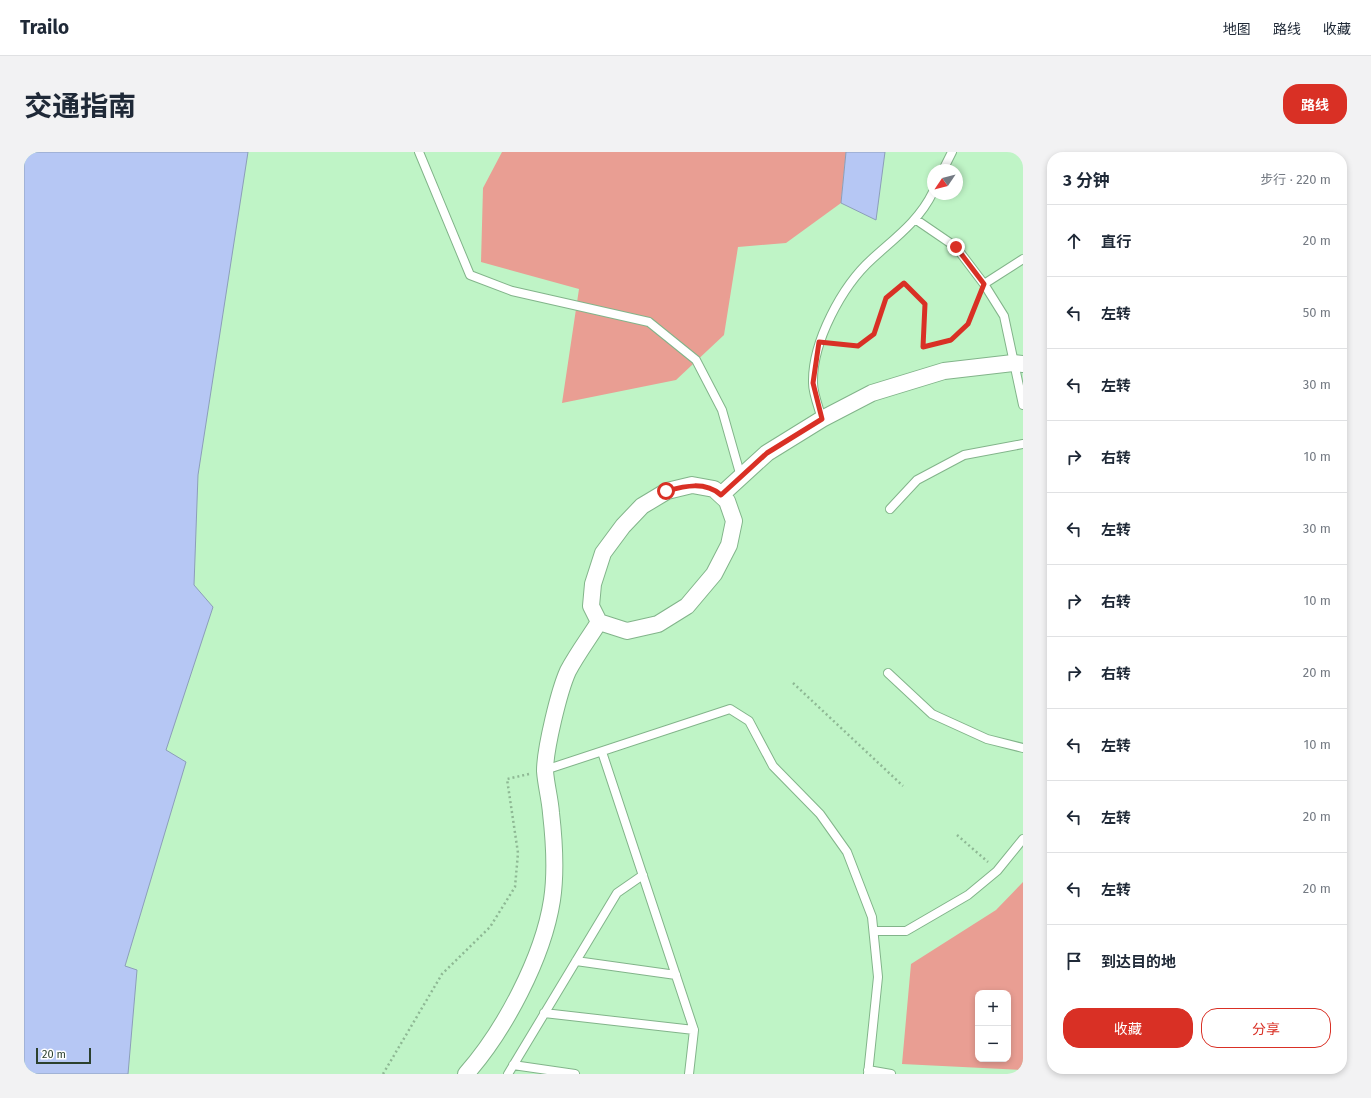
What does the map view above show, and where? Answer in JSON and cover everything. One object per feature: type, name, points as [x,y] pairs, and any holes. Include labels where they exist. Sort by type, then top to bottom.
[{"type":"street","points":[[721,495],[767,453],[822,419],[872,393],[944,371],[1018,364]]},
{"type":"street","points":[[692,485],[714,489],[727,501],[734,521],[730,545],[714,574],[687,606],[658,624],[627,631],[599,622],[591,606],[593,584],[603,553],[623,526],[642,506],[666,491],[692,485]]},
{"type":"street","points":[[466,1074],[505,1020],[523,985],[544,931],[552,900],[554,856],[551,814],[545,770],[552,727],[568,671],[599,622]]},
{"type":"lane","points":[[419,152],[470,275],[512,291],[649,322],[696,360],[722,410],[741,477]]},
{"type":"lane","points":[[946,164],[952,152]]},
{"type":"lane","points":[[822,419],[813,383],[819,342],[841,296],[870,260],[910,226],[928,200]]},
{"type":"lane","points":[[916,219],[956,247],[984,284],[1004,316],[1018,364],[1023,405]]},
{"type":"lane","points":[[984,284],[1023,259]]},
{"type":"lane","points":[[890,509],[917,480],[964,455],[1023,444]]},
{"type":"lane","points":[[888,673],[932,714],[987,739],[1023,748]]},
{"type":"lane","points":[[545,770],[730,709],[749,721],[773,766],[820,814],[847,852],[872,916],[874,931],[878,977],[868,1072],[891,1074]]},
{"type":"lane","points":[[602,752],[694,1030],[689,1074]]},
{"type":"lane","points":[[874,931],[906,931],[968,895],[997,871],[1023,839]]},
{"type":"lane","points":[[508,1074],[617,893],[643,875]]},
{"type":"lane","points":[[576,961],[676,975]]},
{"type":"lane","points":[[544,1013],[694,1030]]},
{"type":"lane","points":[[513,1065],[575,1074]]},
{"type":"path","points":[[819,342],[858,346],[874,334],[886,298],[904,283],[925,304],[923,347],[951,340],[968,324],[984,284]]},
{"type":"path","points":[[793,682],[903,786]]},
{"type":"path","points":[[383,1074],[442,974],[490,926],[515,886],[518,853],[507,779],[545,770]]},
{"type":"path","points":[[957,835],[997,871]]},
{"type":"shaded area","points":[[502,152],[846,152],[841,203],[786,243],[738,247],[724,335],[676,380],[562,403],[579,289],[481,262],[483,188]]},
{"type":"shaded area","points":[[1023,882],[1023,1070],[902,1064],[911,964],[996,910]]},
{"type":"water","points":[[24,152],[248,152],[198,475],[194,585],[213,607],[166,750],[186,762],[125,966],[137,970],[128,1074],[24,1074]]},
{"type":"water","points":[[846,152],[885,152],[876,220],[841,203]]},
{"type":"route","points":[[666,491],[692,485],[714,489],[721,495],[767,453],[822,419],[813,383],[819,342],[858,346],[874,334],[886,298],[904,283],[925,304],[923,347],[951,340],[968,324],[984,284],[956,247]]}]
